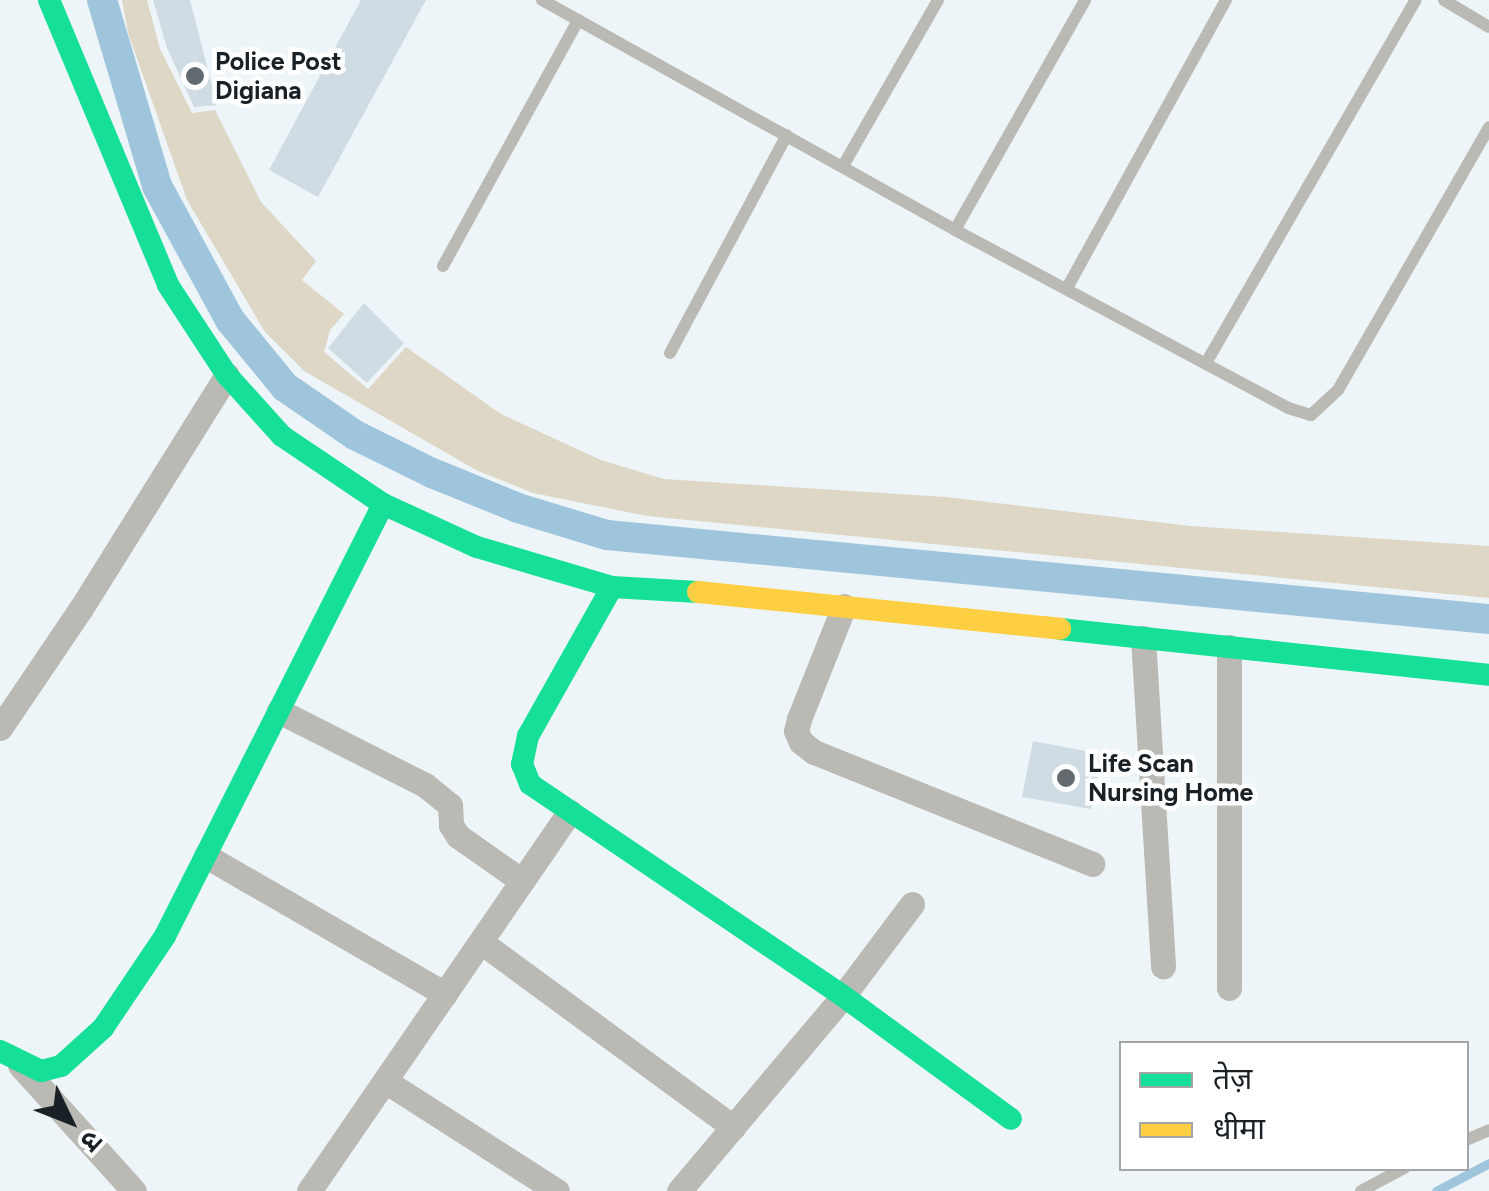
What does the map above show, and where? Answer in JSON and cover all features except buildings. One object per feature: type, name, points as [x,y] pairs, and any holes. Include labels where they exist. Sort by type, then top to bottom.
[{"type":"street","points":[[49,0],[168,285],[227,375],[282,436],[384,504],[477,547],[612,587],[844,606],[1489,675]]},
{"type":"street","points":[[0,728],[80,610],[227,375]]},
{"type":"street","points":[[10,1058],[41,1072],[61,1066],[103,1028],[165,936],[384,504]]},
{"type":"street","points":[[612,587],[528,736],[522,764],[530,784],[843,996],[1011,1119]]},
{"type":"street","points":[[844,606],[799,719],[796,731],[800,742],[814,752],[1092,864]]},
{"type":"street","points":[[1143,638],[1163,966]]},
{"type":"street","points":[[1229,647],[1229,988]]},
{"type":"street","points":[[279,711],[425,785],[450,804],[458,836],[522,881]]},
{"type":"street","points":[[309,1191],[569,812]]},
{"type":"street","points":[[206,856],[445,994]]},
{"type":"street","points":[[680,1191],[843,996],[912,904]]},
{"type":"street","points":[[481,942],[734,1127]]},
{"type":"street","points":[[10,1058],[134,1191]]},
{"type":"street","points":[[385,1081],[557,1191]]},
{"type":"lane","points":[[542,0],[955,230],[1288,408],[1311,414],[1325,406],[1489,127]]},
{"type":"lane","points":[[843,166],[938,0]]},
{"type":"lane","points":[[955,230],[1085,0]]},
{"type":"lane","points":[[1067,288],[1226,0]]},
{"type":"lane","points":[[1206,363],[1416,0]]},
{"type":"lane","points":[[1444,0],[1489,26]]},
{"type":"lane","points":[[444,266],[578,20]]},
{"type":"lane","points":[[670,353],[787,135]]},
{"type":"lane","points":[[1361,1191],[1398,1171]]},
{"type":"shaded area","points":[[122,0],[147,0],[160,49],[192,113],[215,110],[261,202],[316,261],[302,280],[344,314],[330,330],[324,352],[368,389],[406,347],[501,414],[601,460],[664,479],[946,497],[1191,526],[1489,546],[1489,598],[647,516],[533,493],[476,470],[304,371],[265,332],[187,200],[128,33]]},
{"type":"waterway","points":[[102,0],[157,186],[230,320],[285,387],[355,435],[432,473],[518,508],[607,535],[1489,619]]},
{"type":"waterway","points":[[1436,1191],[1489,1163]]},
{"type":"traffic: fast","points":[[49,0],[168,285],[227,375],[282,436],[383,504],[477,547],[612,587],[698,592]]},
{"type":"traffic: fast","points":[[0,1051],[41,1071],[61,1066],[103,1028],[165,936],[383,504]]},
{"type":"traffic: fast","points":[[612,587],[528,736],[522,764],[530,784],[843,996],[1011,1119]]},
{"type":"traffic: fast","points":[[1060,629],[1489,675]]},
{"type":"traffic: slow","points":[[698,592],[1060,629]]},
{"type":"place","name":"Police Post Digiana","points":[[195,76]]},
{"type":"place","name":"Life Scan Nursing Home","points":[[1066,778]]}]
